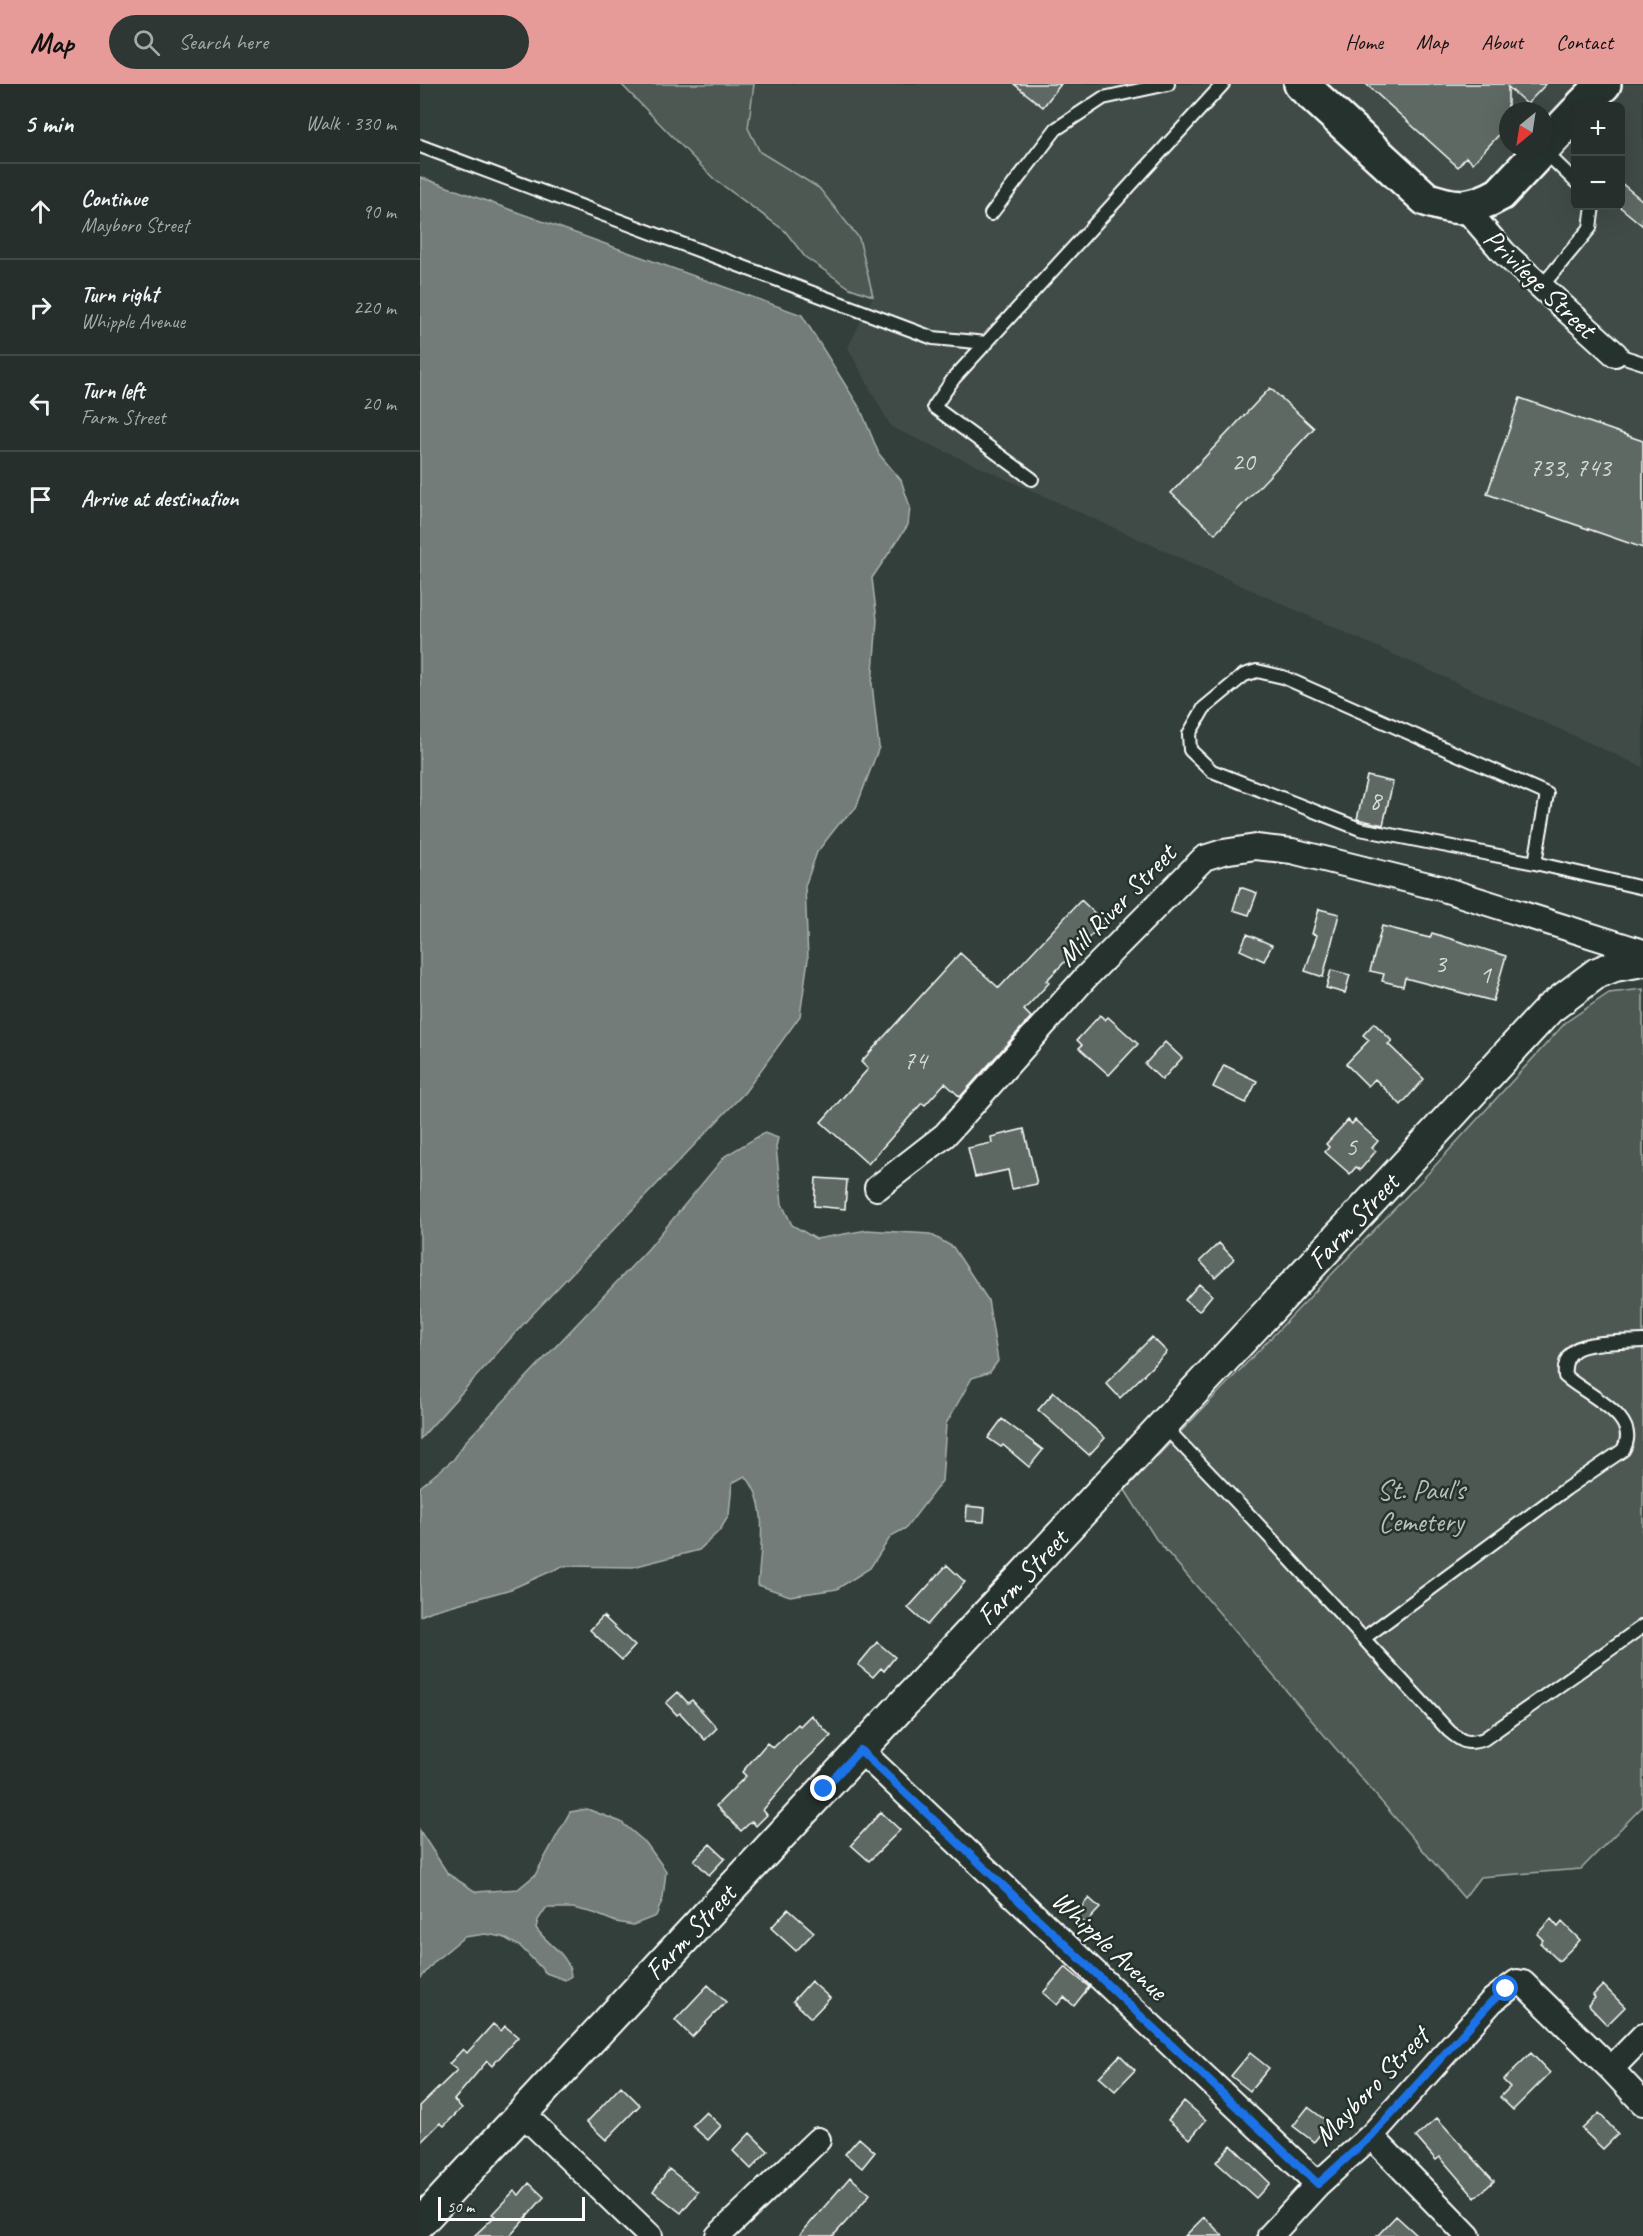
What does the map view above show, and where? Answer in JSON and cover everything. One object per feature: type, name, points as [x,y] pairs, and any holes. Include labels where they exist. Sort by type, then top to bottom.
[{"type":"main road","name":"Privilege Street","points":[[1300,84],[1426,199],[1446,206],[1468,207]]},
{"type":"main road","points":[[1586,102],[1604,84]]},
{"type":"main road","points":[[1553,138],[1571,118]]},
{"type":"main road","points":[[1468,207],[1485,203],[1500,194],[1537,156]]},
{"type":"street","name":"Privilege Street","points":[[1468,207],[1473,218],[1491,240],[1615,354]]},
{"type":"street","name":"Mill River Street","points":[[877,1188],[945,1135],[1085,978],[1204,858],[1223,852],[1256,848],[1292,851],[1320,860],[1440,888],[1643,952]]},
{"type":"street","name":"Farm Street","points":[[420,2223],[1549,1009],[1597,973],[1615,966],[1643,962]]},
{"type":"street","name":"Whipple Avenue","points":[[860,1750],[1318,2184]]},
{"type":"street","name":"Mayboro Street","points":[[1270,2236],[1318,2184],[1371,2136],[1492,2001],[1506,1989],[1523,1983],[1611,2069]]},
{"type":"street","points":[[1643,2036],[1611,2069],[1643,2103]]},
{"type":"street","points":[[523,2114],[650,2236]]},
{"type":"street","points":[[1371,2136],[1468,2236]]},
{"type":"street","points":[[718,2236],[818,2140]]},
{"type":"lane","points":[[991,214],[1056,129],[1103,98],[1168,84]]},
{"type":"lane","points":[[1032,479],[934,407],[954,378],[1223,84]]},
{"type":"lane","points":[[420,146],[933,338],[987,343]]},
{"type":"lane","points":[[1549,156],[1571,178]]},
{"type":"lane","points":[[1541,287],[1590,228],[1592,210]]},
{"type":"lane","points":[[1615,354],[1643,363]]},
{"type":"lane","points":[[1535,863],[1547,794],[1283,677],[1257,671],[1244,675],[1204,708],[1189,734],[1190,750],[1212,771],[1360,829],[1535,863],[1643,888]]},
{"type":"lane","points":[[1364,1638],[1566,1489],[1623,1450],[1630,1442],[1632,1433],[1626,1417],[1574,1384],[1565,1376],[1564,1367],[1575,1349],[1593,1345],[1643,1341]]},
{"type":"lane","points":[[1163,1425],[1449,1731],[1462,1742],[1471,1744],[1484,1739],[1643,1626]]},
{"type":"shaded area","points":[[754,84],[1643,84],[1643,767],[891,427],[848,348],[873,296],[819,188],[760,152],[748,128]]},
{"type":"shaded area","points":[[420,177],[802,315],[861,410],[879,454],[901,480],[910,507],[908,525],[872,578],[877,620],[872,684],[879,747],[856,808],[838,825],[817,852],[805,886],[808,959],[800,1016],[745,1092],[527,1320],[420,1439]]},
{"type":"shaded area","points":[[764,1133],[778,1138],[776,1147],[782,1204],[792,1225],[816,1239],[867,1230],[930,1234],[953,1247],[988,1300],[998,1361],[990,1372],[972,1378],[946,1424],[942,1481],[906,1528],[891,1536],[870,1568],[837,1589],[790,1596],[758,1585],[761,1513],[753,1487],[745,1476],[732,1483],[729,1515],[720,1530],[699,1550],[633,1567],[563,1566],[511,1589],[420,1616],[420,1487],[454,1459],[466,1441],[648,1249],[725,1156]]},
{"type":"shaded area","points":[[587,1809],[621,1822],[646,1843],[666,1871],[663,1898],[656,1916],[633,1925],[573,1908],[546,1908],[536,1928],[566,1961],[571,1976],[565,1980],[546,1973],[521,1947],[503,1937],[486,1934],[464,1937],[436,1960],[420,1979],[420,1831],[448,1874],[476,1892],[518,1889],[535,1875],[570,1812]]},
{"type":"green space","points":[[621,84],[754,84],[748,128],[760,152],[819,188],[859,238],[873,296],[850,288],[805,257],[785,231],[714,179]]},
{"type":"green space","name":"St. Paul's Cemetery","points":[[1643,989],[1643,1806],[1581,1869],[1480,1877],[1464,1898],[1156,1539],[1125,1490],[1422,1180],[1566,1022],[1609,993]]},
{"type":"building","points":[[1014,84],[1061,84],[1043,107]]},
{"type":"building","points":[[1366,84],[1546,84],[1529,102],[1525,102],[1508,87],[1508,102],[1499,102],[1499,135],[1473,163],[1466,157],[1458,167]]},
{"type":"building","points":[[1625,186],[1643,201],[1643,226],[1624,210]]},
{"type":"building","points":[[1270,388],[1314,428],[1215,534],[1171,493]]},
{"type":"building","points":[[1520,398],[1643,441],[1643,548],[1487,494]]},
{"type":"building","points":[[1367,776],[1393,782],[1383,825],[1357,819]]},
{"type":"building","points":[[1240,887],[1257,893],[1249,915],[1233,910]]},
{"type":"building","points":[[1081,900],[1104,922],[1046,981],[1049,983],[1024,1010],[1031,1017],[960,1097],[945,1083],[925,1105],[922,1103],[868,1164],[821,1122],[868,1069],[861,1062],[960,953],[999,988]]},
{"type":"building","points":[[1319,909],[1339,914],[1323,977],[1305,971],[1317,935],[1312,934]]},
{"type":"building","points":[[1382,926],[1430,938],[1432,933],[1506,956],[1493,1001],[1405,978],[1403,986],[1382,981],[1384,974],[1370,971]]},
{"type":"building","points":[[1247,934],[1272,945],[1264,961],[1240,950]]},
{"type":"building","points":[[1331,970],[1350,975],[1345,993],[1326,988]]},
{"type":"building","points":[[1100,1015],[1105,1020],[1108,1017],[1138,1044],[1109,1075],[1079,1048],[1082,1045],[1077,1040]]},
{"type":"building","points":[[1374,1023],[1392,1041],[1388,1044],[1424,1079],[1401,1105],[1375,1079],[1368,1086],[1346,1064],[1369,1040],[1363,1035]]},
{"type":"building","points":[[1165,1042],[1182,1058],[1162,1080],[1145,1064]]},
{"type":"building","points":[[1224,1065],[1257,1081],[1246,1103],[1213,1087]]},
{"type":"building","points":[[1348,1120],[1352,1124],[1355,1120],[1378,1141],[1372,1148],[1376,1151],[1360,1170],[1356,1167],[1350,1174],[1325,1152],[1329,1147],[1326,1144]]},
{"type":"building","points":[[1024,1129],[1037,1184],[1012,1189],[1008,1170],[975,1177],[968,1148],[992,1143],[991,1137]]},
{"type":"building","points":[[816,1178],[847,1180],[845,1209],[814,1206]]},
{"type":"building","points":[[1219,1243],[1234,1259],[1215,1277],[1200,1261]]},
{"type":"building","points":[[1199,1284],[1212,1295],[1199,1311],[1185,1300]]},
{"type":"building","points":[[1152,1337],[1167,1352],[1120,1398],[1106,1383]]},
{"type":"building","points":[[1054,1392],[1105,1438],[1089,1455],[1038,1410]]},
{"type":"building","points":[[1002,1419],[1043,1450],[1029,1467],[1003,1445],[1001,1447],[988,1438]]},
{"type":"building","points":[[967,1506],[985,1508],[984,1522],[966,1521]]},
{"type":"building","points":[[947,1565],[965,1582],[927,1625],[908,1608]]},
{"type":"building","points":[[603,1616],[635,1646],[622,1660],[590,1630]]},
{"type":"building","points":[[877,1642],[895,1657],[884,1671],[881,1668],[873,1677],[858,1665]]},
{"type":"building","points":[[678,1692],[688,1703],[692,1700],[717,1728],[705,1740],[680,1713],[677,1715],[666,1703]]},
{"type":"building","points":[[811,1715],[831,1736],[803,1763],[763,1810],[767,1815],[756,1826],[752,1821],[741,1831],[716,1806],[746,1776],[742,1772],[767,1743],[773,1748]]},
{"type":"building","points":[[881,1812],[900,1830],[869,1861],[851,1845]]},
{"type":"building","points":[[710,1844],[725,1858],[709,1875],[694,1860]]},
{"type":"building","points":[[1089,1898],[1100,1908],[1085,1924],[1075,1914]]},
{"type":"building","points":[[788,1909],[814,1932],[796,1951],[771,1928]]},
{"type":"building","points":[[1551,1919],[1558,1927],[1562,1922],[1580,1940],[1559,1961],[1540,1943],[1543,1940],[1537,1934]]},
{"type":"building","points":[[1065,1967],[1089,1987],[1074,2006],[1064,1997],[1057,2005],[1043,1993]]},
{"type":"building","points":[[811,1981],[830,1998],[811,2018],[793,2001]]},
{"type":"building","points":[[708,1985],[726,2002],[692,2037],[675,2020]]},
{"type":"building","points":[[1603,1985],[1625,2007],[1607,2025],[1588,2005],[1595,1998],[1593,1995]]},
{"type":"building","points":[[493,2024],[501,2031],[505,2026],[518,2037],[492,2066],[487,2061],[454,2100],[462,2108],[444,2126],[440,2123],[420,2143],[420,2106],[457,2070],[449,2064],[463,2049],[467,2053]]},
{"type":"building","points":[[1250,2053],[1269,2068],[1250,2091],[1231,2076]]},
{"type":"building","points":[[1531,2053],[1550,2073],[1513,2110],[1500,2097],[1510,2087],[1503,2080]]},
{"type":"building","points":[[1120,2055],[1135,2070],[1115,2091],[1099,2077]]},
{"type":"building","points":[[621,2086],[640,2105],[606,2140],[587,2122]]},
{"type":"building","points":[[1184,2101],[1206,2120],[1190,2139],[1168,2120]]},
{"type":"building","points":[[1308,2107],[1329,2123],[1314,2142],[1293,2126]]},
{"type":"building","points":[[706,2112],[721,2126],[708,2140],[692,2126]]},
{"type":"building","points":[[1599,2113],[1618,2134],[1603,2149],[1582,2129]]},
{"type":"building","points":[[1437,2118],[1494,2181],[1475,2198],[1440,2157],[1436,2160],[1416,2137]]},
{"type":"building","points":[[750,2133],[768,2151],[751,2169],[733,2151]]},
{"type":"building","points":[[859,2138],[875,2152],[862,2168],[845,2154]]},
{"type":"building","points":[[1231,2145],[1270,2183],[1256,2198],[1216,2162]]},
{"type":"building","points":[[669,2169],[698,2192],[681,2213],[653,2191]]},
{"type":"building","points":[[850,2177],[870,2194],[855,2212],[833,2236],[799,2236]]},
{"type":"building","points":[[529,2183],[544,2197],[510,2236],[474,2236],[495,2216],[492,2214],[514,2191],[519,2195]]},
{"type":"building","points":[[1396,2216],[1418,2236],[1377,2236]]},
{"type":"building","points":[[1204,2217],[1223,2236],[1185,2236]]},
{"type":"route","points":[[824,1789],[860,1750],[1318,2184],[1371,2136],[1492,2001],[1506,1989]]}]
